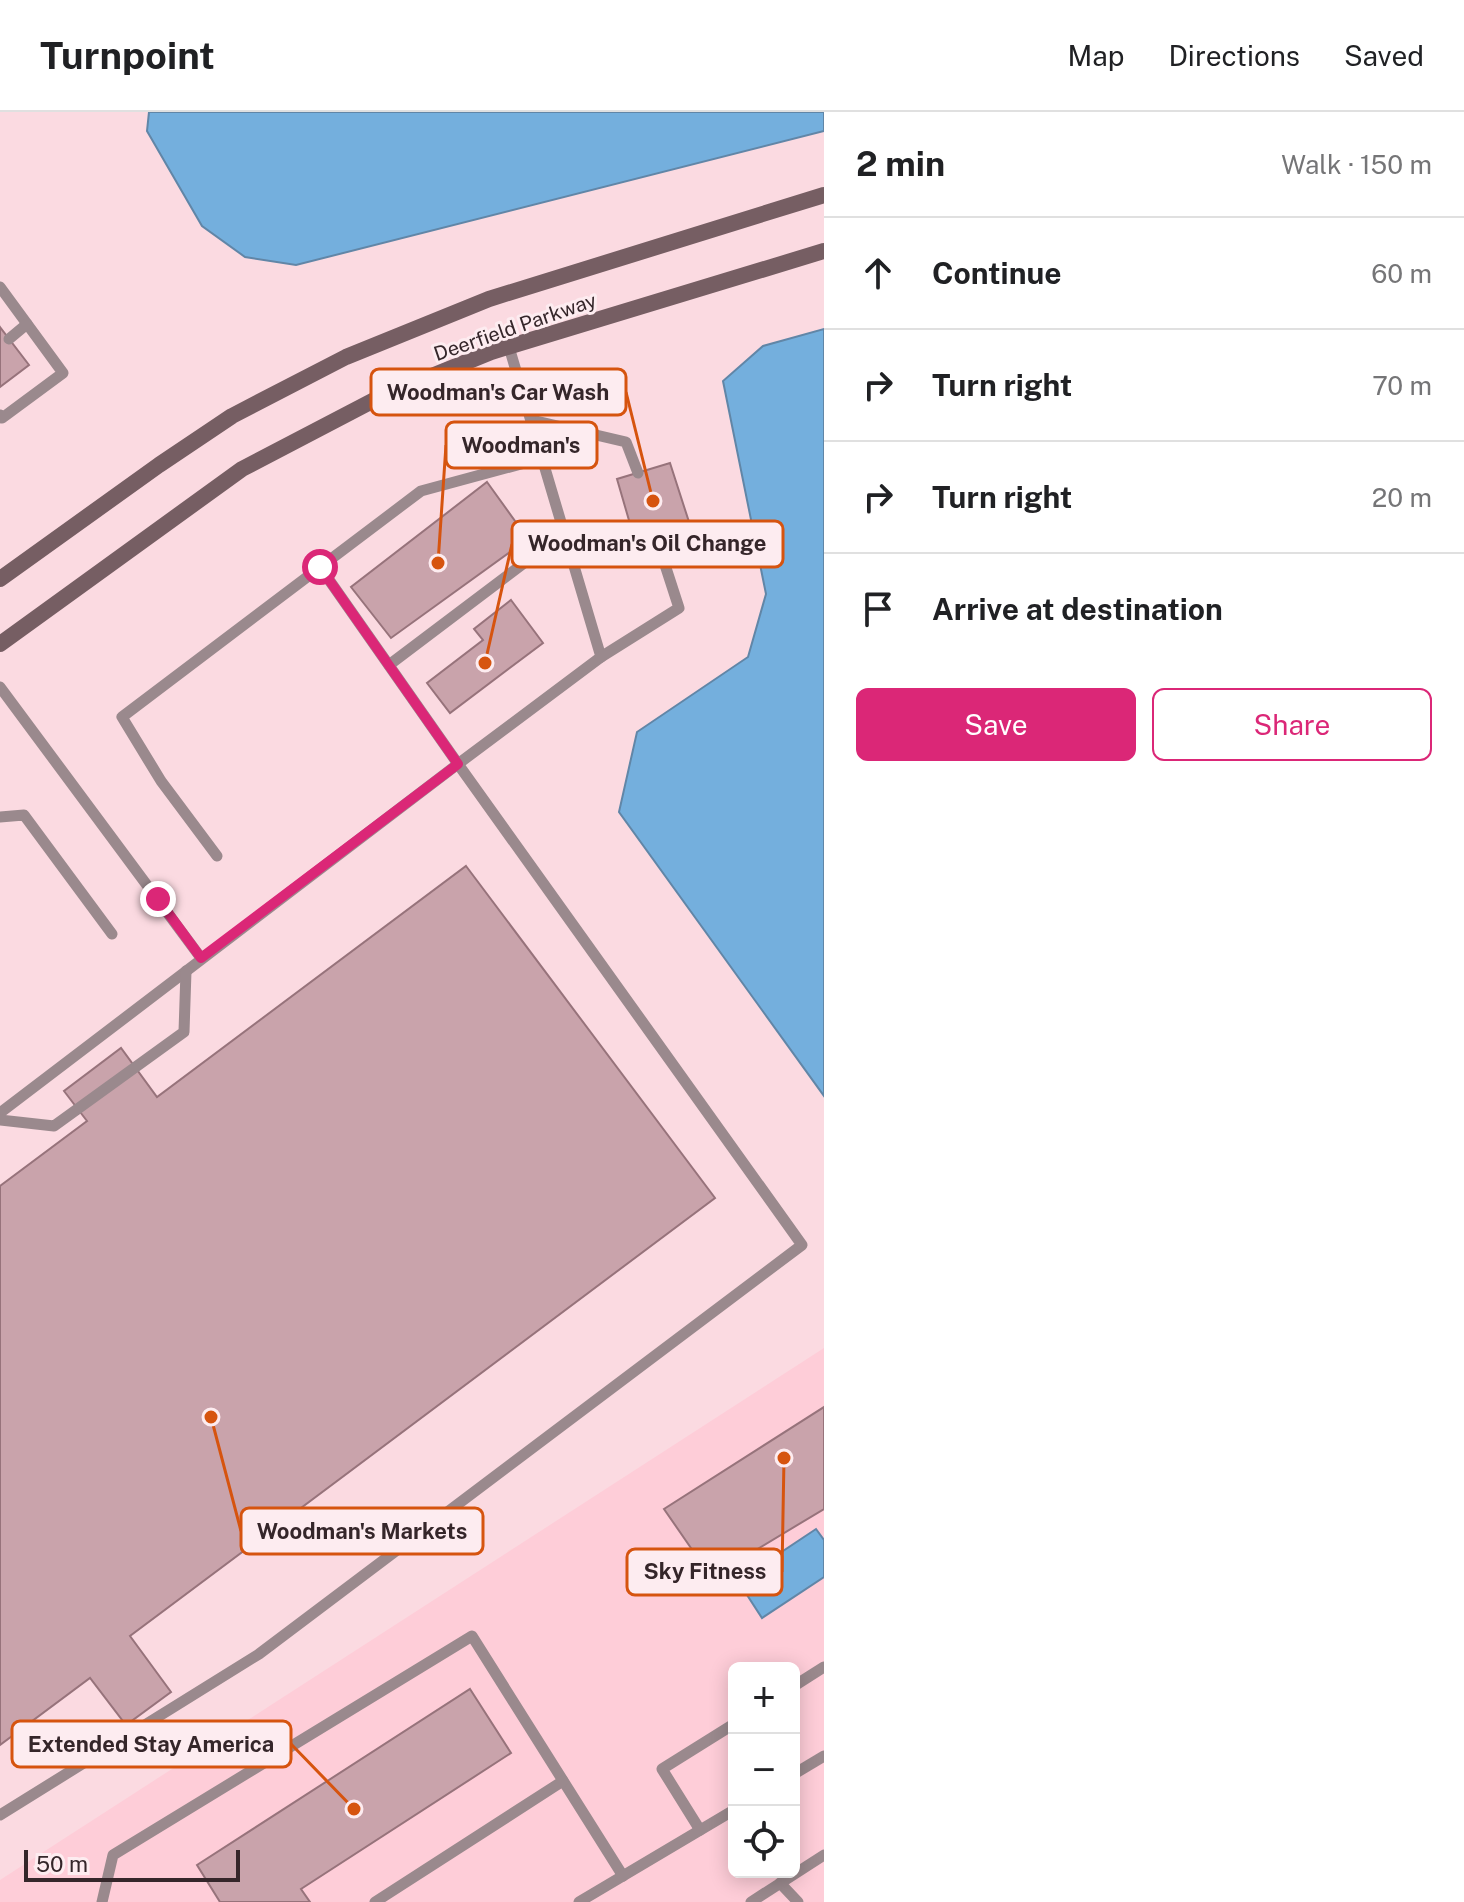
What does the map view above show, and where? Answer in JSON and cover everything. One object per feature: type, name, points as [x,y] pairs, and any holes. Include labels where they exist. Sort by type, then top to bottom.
[{"type":"main road","name":"Deerfield Parkway","points":[[0,579],[232,416],[346,357],[489,299],[824,195]]},
{"type":"main road","name":"Deerfield Parkway","points":[[0,644],[242,469],[378,398],[491,352],[824,251]]},
{"type":"lane","points":[[0,415],[2,418],[63,373],[1,291]]},
{"type":"lane","points":[[9,339],[27,324]]},
{"type":"lane","points":[[509,347],[601,657]]},
{"type":"lane","points":[[532,420],[626,442],[638,473]]},
{"type":"lane","points":[[217,856],[161,781],[122,717],[421,491],[543,458]]},
{"type":"lane","points":[[389,665],[565,532]]},
{"type":"lane","points":[[0,1113],[601,657],[679,608],[655,534]]},
{"type":"lane","points":[[0,1815],[259,1654],[802,1245],[320,567]]},
{"type":"lane","points":[[0,687],[201,958]]},
{"type":"lane","points":[[0,817],[24,815],[112,934]]},
{"type":"lane","points":[[0,1120],[54,1126],[184,1032],[186,971]]},
{"type":"lane","points":[[102,1902],[113,1855],[472,1636],[623,1876]]},
{"type":"lane","points":[[800,1682],[824,1667]]},
{"type":"lane","points":[[700,1830],[662,1769],[728,1728]]},
{"type":"lane","points":[[800,1770],[824,1756]]},
{"type":"lane","points":[[375,1902],[563,1781]]},
{"type":"lane","points":[[579,1902],[728,1814]]},
{"type":"lane","points":[[751,1902],[824,1855]]},
{"type":"lane","points":[[780,1883],[798,1902]]},
{"type":"shaded area","points":[[824,1348],[824,1902],[0,1902],[0,1880]]},
{"type":"water","points":[[149,112],[824,112],[824,131],[296,265],[245,257],[202,226],[147,131]]},
{"type":"water","points":[[824,329],[824,1096],[619,812],[637,732],[748,657],[766,594],[723,381],[763,346]]},
{"type":"water","points":[[816,1529],[824,1540],[824,1577],[762,1618],[738,1581]]},
{"type":"building","points":[[0,327],[29,365],[0,387]]},
{"type":"building","points":[[670,463],[689,522],[635,541],[617,479]]},
{"type":"building","points":[[487,482],[528,539],[391,638],[351,587]]},
{"type":"building","points":[[511,600],[543,643],[450,713],[427,683],[483,640],[474,629]]},
{"type":"building","points":[[466,866],[715,1198],[130,1636],[171,1692],[126,1725],[90,1678],[0,1745],[0,1186],[87,1121],[64,1091],[121,1048],[157,1097]]},
{"type":"building","points":[[824,1407],[824,1509],[711,1577],[664,1509]]},
{"type":"building","points":[[470,1689],[511,1753],[301,1889],[310,1902],[220,1902],[197,1865]]},
{"type":"place","name":"Woodman's Car Wash","points":[[653,501]]},
{"type":"place","name":"Woodman's","points":[[438,563]]},
{"type":"place","name":"Woodman's Oil Change","points":[[485,663]]},
{"type":"place","name":"Woodman's Markets","points":[[211,1417]]},
{"type":"place","name":"Sky Fitness","points":[[784,1458]]},
{"type":"place","name":"Extended Stay America","points":[[354,1809]]},
{"type":"route","points":[[158,899],[201,958],[458,764],[320,567]]}]
